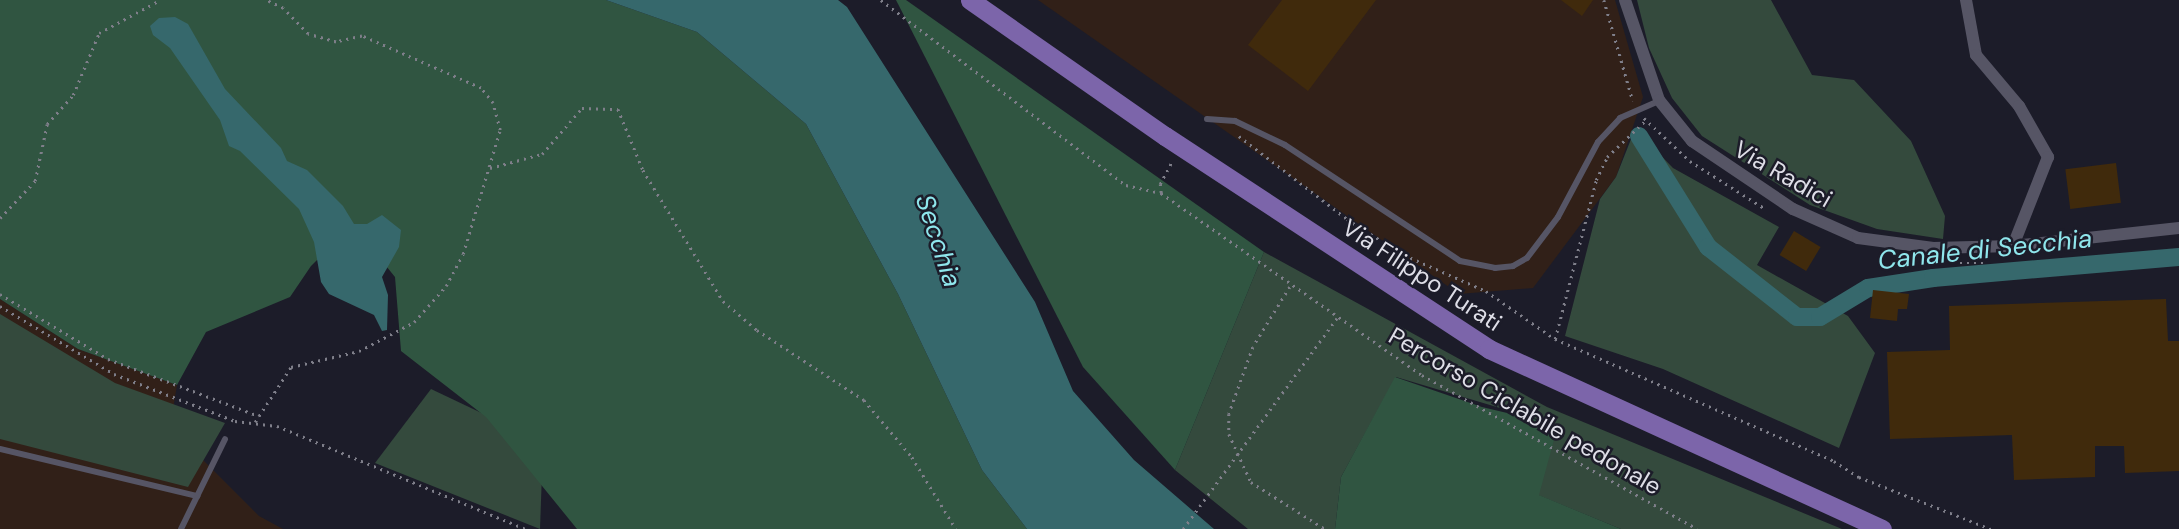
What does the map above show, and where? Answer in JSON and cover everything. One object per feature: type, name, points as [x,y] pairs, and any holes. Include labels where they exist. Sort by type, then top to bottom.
[{"type":"main road","name":"Via Filippo Turati","points":[[970,0],[1165,136],[1489,349],[1882,529]]},
{"type":"street","name":"Via Radici","points":[[1625,0],[1660,100],[1692,141],[1748,183],[1793,209],[1858,238],[1933,248],[2013,246],[2179,228]]},
{"type":"street","points":[[1966,0],[1976,55],[2019,106],[2048,156],[2013,246]]},
{"type":"lane","points":[[1207,119],[1236,121],[1285,145],[1460,261],[1495,268],[1527,258],[1558,217],[1598,142],[1620,118],[1660,100]]},
{"type":"lane","points":[[181,529],[225,439]]},
{"type":"lane","points":[[0,449],[197,496]]},
{"type":"path","points":[[0,218],[35,181],[47,124],[74,95],[99,33],[160,0]]},
{"type":"path","points":[[255,422],[291,367],[359,351],[414,322],[446,286],[463,254],[500,130],[493,103],[481,88],[362,36],[336,41],[308,34],[283,8],[266,0]]},
{"type":"path","points":[[881,0],[1126,185],[1161,193],[1160,184],[1173,158]]},
{"type":"path","points":[[1604,0],[1636,109]]},
{"type":"path","points":[[490,168],[542,154],[582,108],[618,109],[643,170],[723,301],[757,330],[864,400],[912,457],[956,529]]},
{"type":"path","points":[[1207,119],[1232,130],[1358,226],[1445,276],[1486,291],[1555,339],[1834,461],[1859,477],[1991,529]]},
{"type":"path","points":[[1555,339],[1596,180],[1607,157],[1646,120]]},
{"type":"path","name":"Percorso Ciclabile pedonale","points":[[1161,193],[1290,287],[1422,375],[1698,529]]},
{"type":"path","points":[[1290,287],[1253,347],[1229,414],[1229,434],[1251,482],[1325,529]]},
{"type":"path","points":[[0,294],[108,359],[259,416]]},
{"type":"path","points":[[0,306],[114,374],[234,421],[277,426],[526,529]]},
{"type":"path","points":[[1183,529],[1337,318]]},
{"type":"shaded area","points":[[0,0],[606,0],[697,32],[806,124],[898,294],[982,470],[1027,529],[577,529],[486,417],[401,351],[395,277],[365,240],[337,240],[311,266],[290,297],[206,332],[177,385],[78,349],[0,299]]},
{"type":"shaded area","points":[[896,0],[906,0],[1264,252],[1175,470],[1083,367]]},
{"type":"shaded area","points":[[1038,0],[1615,0],[1643,97],[1616,177],[1533,288],[1459,294]]},
{"type":"shaded area","points":[[1637,0],[1771,0],[1812,75],[1854,80],[1911,141],[1945,216],[1943,239],[1877,229],[1810,205],[1702,136],[1672,98],[1649,48]]},
{"type":"shaded area","points":[[1635,129],[1673,168],[1779,227],[1757,265],[1848,316],[1875,353],[1839,448],[1663,369],[1565,336],[1600,199],[1616,177]]},
{"type":"shaded area","points":[[1264,252],[1547,407],[1842,529],[1621,529],[1538,495],[1557,425],[1396,377],[1341,477],[1335,529],[1248,529],[1175,470]]},
{"type":"shaded area","points":[[0,299],[78,349],[177,385],[170,427],[259,516],[283,529],[0,529]]},
{"type":"shaded area","points":[[0,314],[115,383],[225,423],[188,487],[0,439]]},
{"type":"shaded area","points":[[1395,377],[1482,407],[1558,425],[1539,495],[1621,529],[1335,529],[1341,477]]},
{"type":"shaded area","points":[[431,389],[511,427],[542,473],[540,529],[375,463]]},
{"type":"water","name":"Secchia","points":[[606,0],[838,0],[847,7],[1035,302],[1073,391],[1134,460],[1214,529],[1027,529],[982,470],[898,294],[806,124],[697,32]]},
{"type":"water","points":[[175,17],[188,24],[225,89],[281,148],[287,161],[307,170],[343,206],[354,224],[367,224],[382,215],[401,230],[399,247],[382,277],[388,295],[387,330],[382,331],[374,315],[329,294],[321,282],[314,242],[299,209],[240,151],[229,146],[220,120],[170,48],[153,35],[150,26],[159,18]]},
{"type":"building","points":[[1282,0],[1376,0],[1308,91],[1248,45]]},
{"type":"building","points":[[1561,0],[1593,0],[1582,16]]},
{"type":"building","points":[[2116,163],[2121,203],[2070,209],[2065,169]]},
{"type":"building","points":[[1794,231],[1821,247],[1806,271],[1780,255]]},
{"type":"building","points":[[1873,290],[1909,294],[1907,309],[1898,309],[1897,321],[1870,318]]},
{"type":"building","points":[[2166,299],[2168,341],[2179,341],[2179,471],[2125,473],[2124,446],[2095,446],[2095,477],[2014,480],[2012,435],[1890,439],[1887,352],[1950,350],[1949,306]]},
{"type":"waterway","name":"Canale di Secchia","points":[[1639,136],[1708,247],[1797,317],[1820,317],[1868,288],[1933,278],[2179,257]]}]
